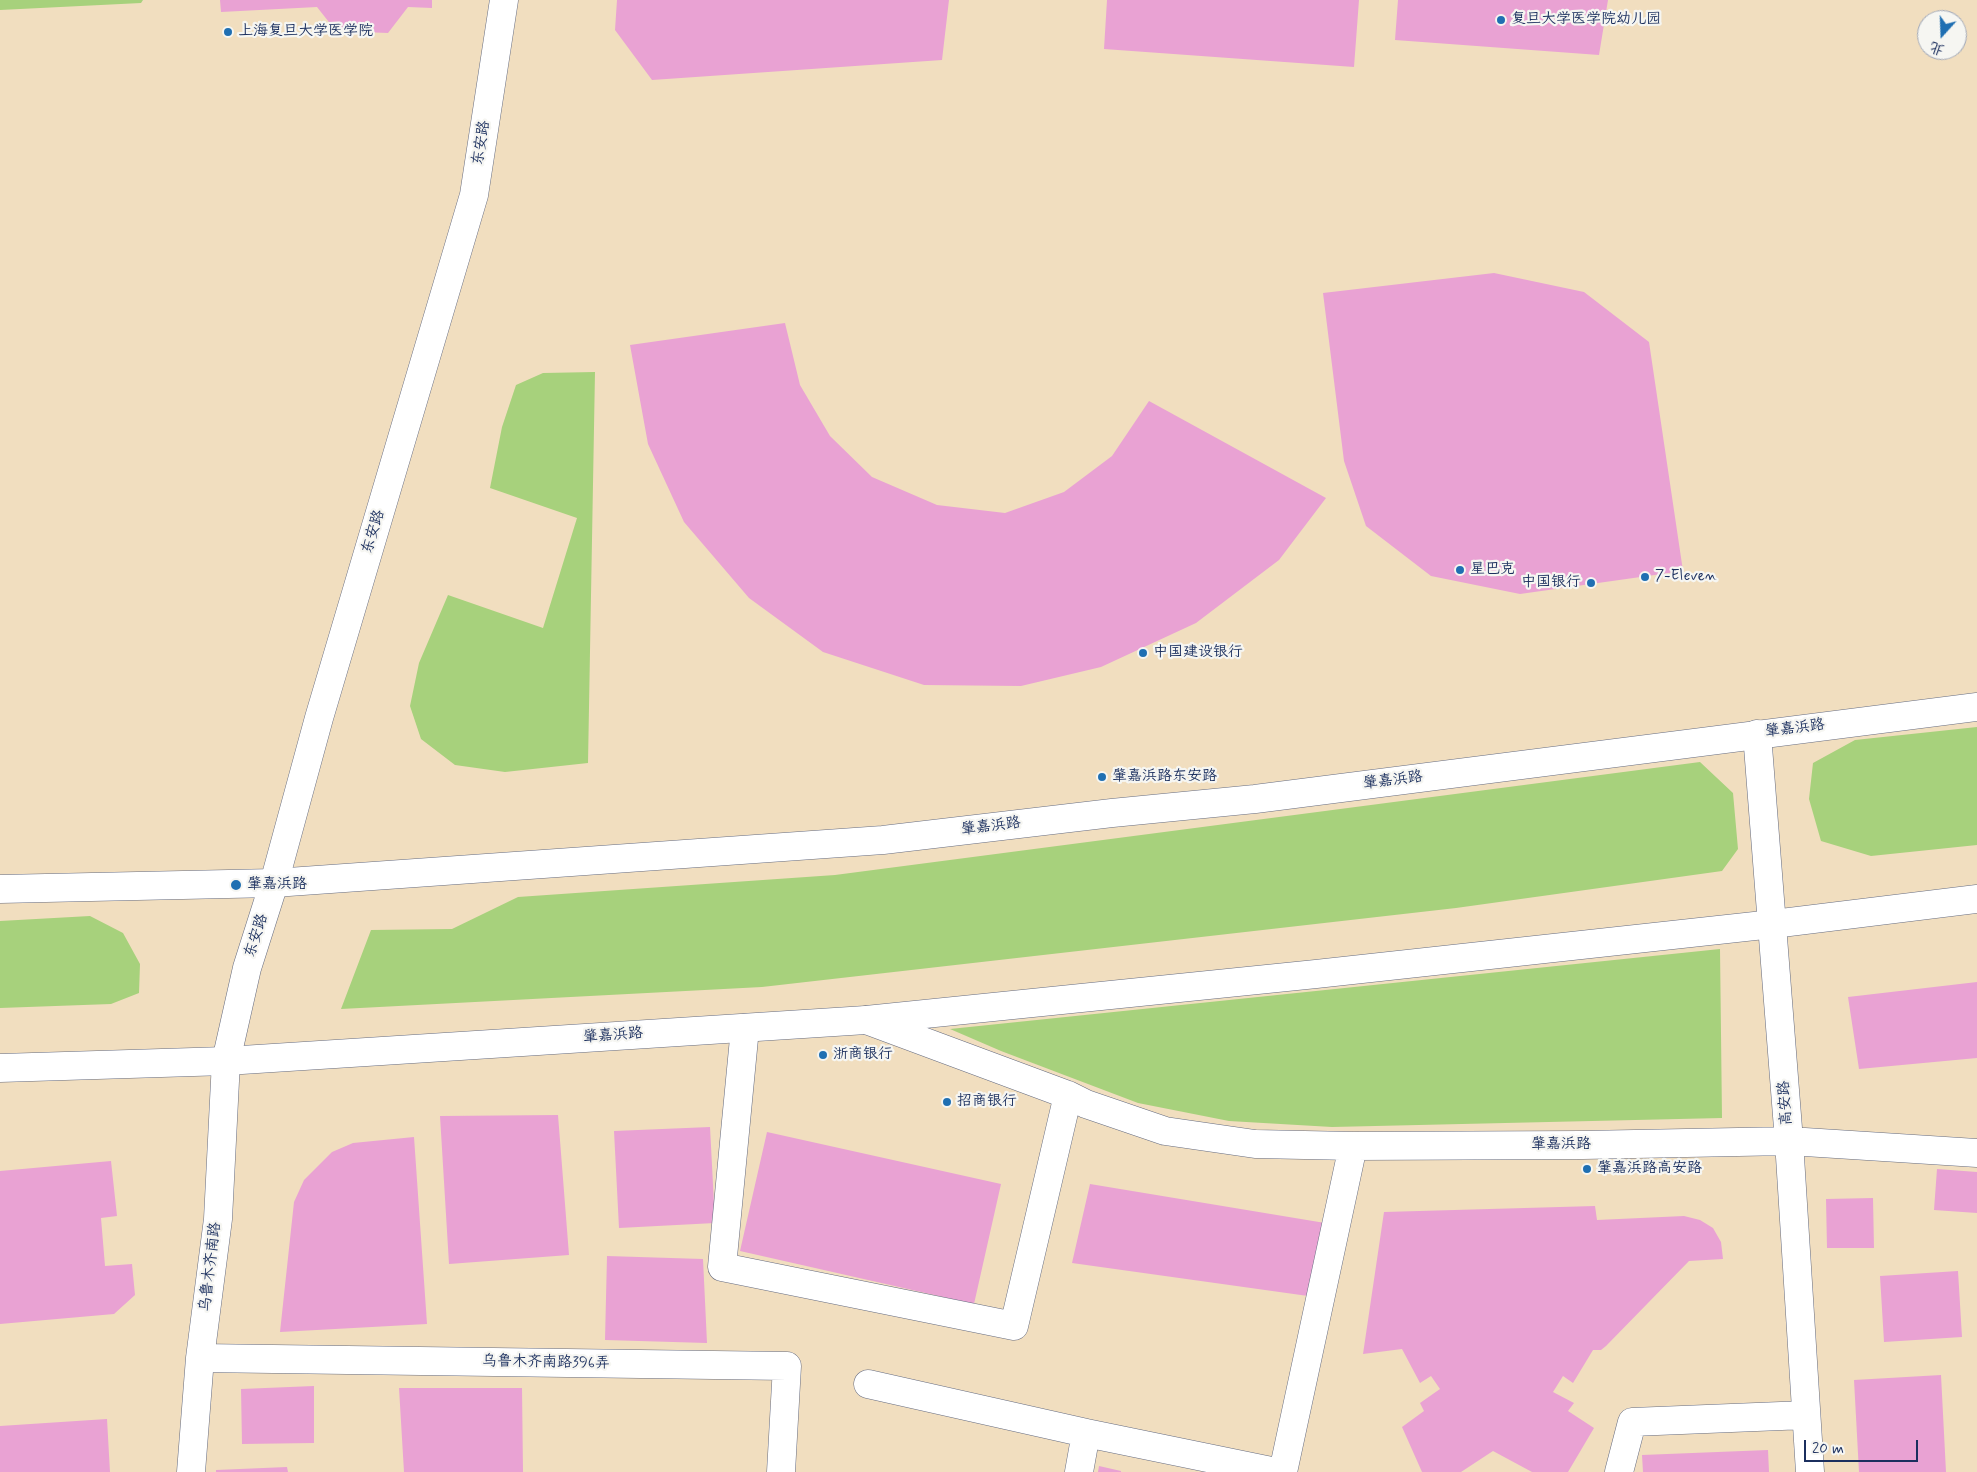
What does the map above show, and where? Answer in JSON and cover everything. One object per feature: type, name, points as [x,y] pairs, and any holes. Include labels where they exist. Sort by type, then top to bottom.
[{"type":"main road","name":"东安路","points":[[226,1061],[247,968],[274,883],[322,708],[474,195],[504,0]]},
{"type":"main road","name":"肇嘉浜路","points":[[0,889],[274,883],[883,840],[1112,812],[1255,799],[1977,707]]},
{"type":"main road","name":"高安路","points":[[1756,734],[1773,924],[1789,1141],[1810,1472]]},
{"type":"main road","name":"肇嘉浜路","points":[[0,1068],[226,1061],[866,1020],[1316,974],[1773,924],[1977,899]]},
{"type":"main road","name":"肇嘉浜路","points":[[866,1020],[1068,1095],[1086,1104],[1165,1131],[1255,1144],[1583,1146],[1789,1141],[1977,1153]]},
{"type":"main road","points":[[745,1028],[722,1267],[1014,1326],[1068,1095]]},
{"type":"main road","name":"乌鲁木齐南路","points":[[190,1472],[200,1358],[218,1219],[226,1061]]},
{"type":"main road","points":[[1283,1472],[1353,1146]]},
{"type":"main road","name":"乌鲁木齐南路396弄","points":[[200,1358],[787,1366],[781,1472]]},
{"type":"main road","points":[[868,1384],[1086,1433],[1276,1472]]},
{"type":"main road","points":[[1619,1472],[1632,1422],[1806,1415]]},
{"type":"main road","points":[[1079,1472],[1086,1433]]},
{"type":"green space","points":[[0,0],[143,0],[141,3],[0,10]]},
{"type":"green space","points":[[595,372],[588,763],[505,772],[455,765],[421,739],[410,706],[419,663],[448,595],[543,628],[577,518],[490,488],[502,427],[516,385],[543,373]]},
{"type":"green space","points":[[1977,727],[1977,845],[1871,856],[1821,841],[1809,799],[1813,763],[1855,740]]},
{"type":"green space","points":[[1700,762],[1733,793],[1738,849],[1722,871],[1456,908],[762,987],[341,1009],[371,930],[452,929],[518,897],[835,875]]},
{"type":"green space","points":[[90,916],[123,933],[140,964],[139,993],[111,1004],[0,1008],[0,921]]},
{"type":"green space","points":[[1720,949],[1722,1118],[1332,1127],[1229,1121],[1138,1103],[1001,1051],[950,1029]]},
{"type":"building","points":[[220,0],[432,0],[432,8],[408,7],[388,33],[336,31],[317,7],[221,12]]},
{"type":"building","points":[[617,0],[949,0],[942,60],[652,80],[615,30]]},
{"type":"building","points":[[1107,0],[1359,0],[1354,67],[1104,49]]},
{"type":"building","name":"复旦大学医学院幼儿园","points":[[1398,0],[1608,0],[1599,55],[1395,40]]},
{"type":"building","points":[[1494,273],[1584,292],[1649,342],[1683,571],[1520,594],[1431,576],[1366,526],[1344,461],[1323,293]]},
{"type":"building","points":[[785,323],[800,385],[830,436],[872,477],[937,505],[1005,513],[1064,492],[1112,456],[1149,401],[1326,498],[1279,560],[1196,623],[1101,667],[1021,686],[924,685],[823,652],[749,598],[684,522],[648,444],[630,345]]},
{"type":"building","points":[[1977,982],[1977,1058],[1859,1069],[1848,997]]},
{"type":"building","points":[[558,1115],[569,1255],[449,1264],[440,1116]]},
{"type":"building","points":[[710,1127],[715,1223],[619,1228],[614,1131]]},
{"type":"building","points":[[767,1132],[1001,1184],[974,1304],[740,1251]]},
{"type":"building","points":[[414,1137],[427,1324],[280,1332],[294,1202],[304,1180],[332,1152],[353,1143]]},
{"type":"building","points":[[111,1161],[117,1216],[101,1218],[105,1266],[132,1264],[135,1295],[114,1314],[0,1324],[0,1171]]},
{"type":"building","points":[[1937,1169],[1977,1172],[1977,1213],[1934,1210]]},
{"type":"building","points":[[1090,1184],[1325,1223],[1308,1296],[1072,1263]]},
{"type":"building","points":[[1873,1198],[1874,1248],[1827,1248],[1826,1199]]},
{"type":"building","points":[[1595,1206],[1597,1220],[1684,1216],[1700,1220],[1713,1228],[1721,1242],[1723,1259],[1689,1261],[1606,1346],[1601,1350],[1593,1350],[1573,1383],[1563,1376],[1553,1392],[1574,1403],[1568,1411],[1594,1428],[1568,1472],[1532,1472],[1493,1451],[1461,1472],[1422,1472],[1402,1427],[1424,1411],[1420,1403],[1440,1389],[1431,1376],[1420,1383],[1402,1349],[1363,1354],[1384,1212]]},
{"type":"building","points":[[607,1256],[703,1259],[707,1343],[605,1340]]},
{"type":"building","points":[[1958,1271],[1962,1337],[1884,1342],[1880,1276]]},
{"type":"building","points":[[1941,1375],[1946,1472],[1859,1472],[1854,1380]]},
{"type":"building","points":[[314,1386],[314,1443],[242,1444],[241,1389]]},
{"type":"building","points":[[399,1388],[522,1388],[523,1472],[404,1472]]},
{"type":"building","points":[[107,1419],[110,1472],[0,1472],[0,1426]]},
{"type":"building","points":[[1768,1450],[1769,1472],[1643,1472],[1642,1455]]},
{"type":"building","points":[[1099,1466],[1121,1471],[1121,1472],[1098,1472]]},
{"type":"building","points":[[287,1467],[288,1472],[216,1472],[216,1470]]},
{"type":"place","name":"复旦大学医学院幼儿园","points":[[1501,20]]},
{"type":"place","name":"上海复旦大学医学院","points":[[228,32]]},
{"type":"place","name":"星巴克","points":[[1460,570]]},
{"type":"place","name":"7-Eleven","points":[[1645,577]]},
{"type":"place","name":"中国银行","points":[[1591,583]]},
{"type":"place","name":"中国建设银行","points":[[1143,653]]},
{"type":"place","name":"肇嘉浜路东安路","points":[[1102,777]]},
{"type":"place","name":"肇嘉浜路","points":[[236,885]]},
{"type":"place","name":"浙商银行","points":[[823,1055]]},
{"type":"place","name":"招商银行","points":[[947,1102]]},
{"type":"place","name":"肇嘉浜路高安路","points":[[1587,1169]]}]
